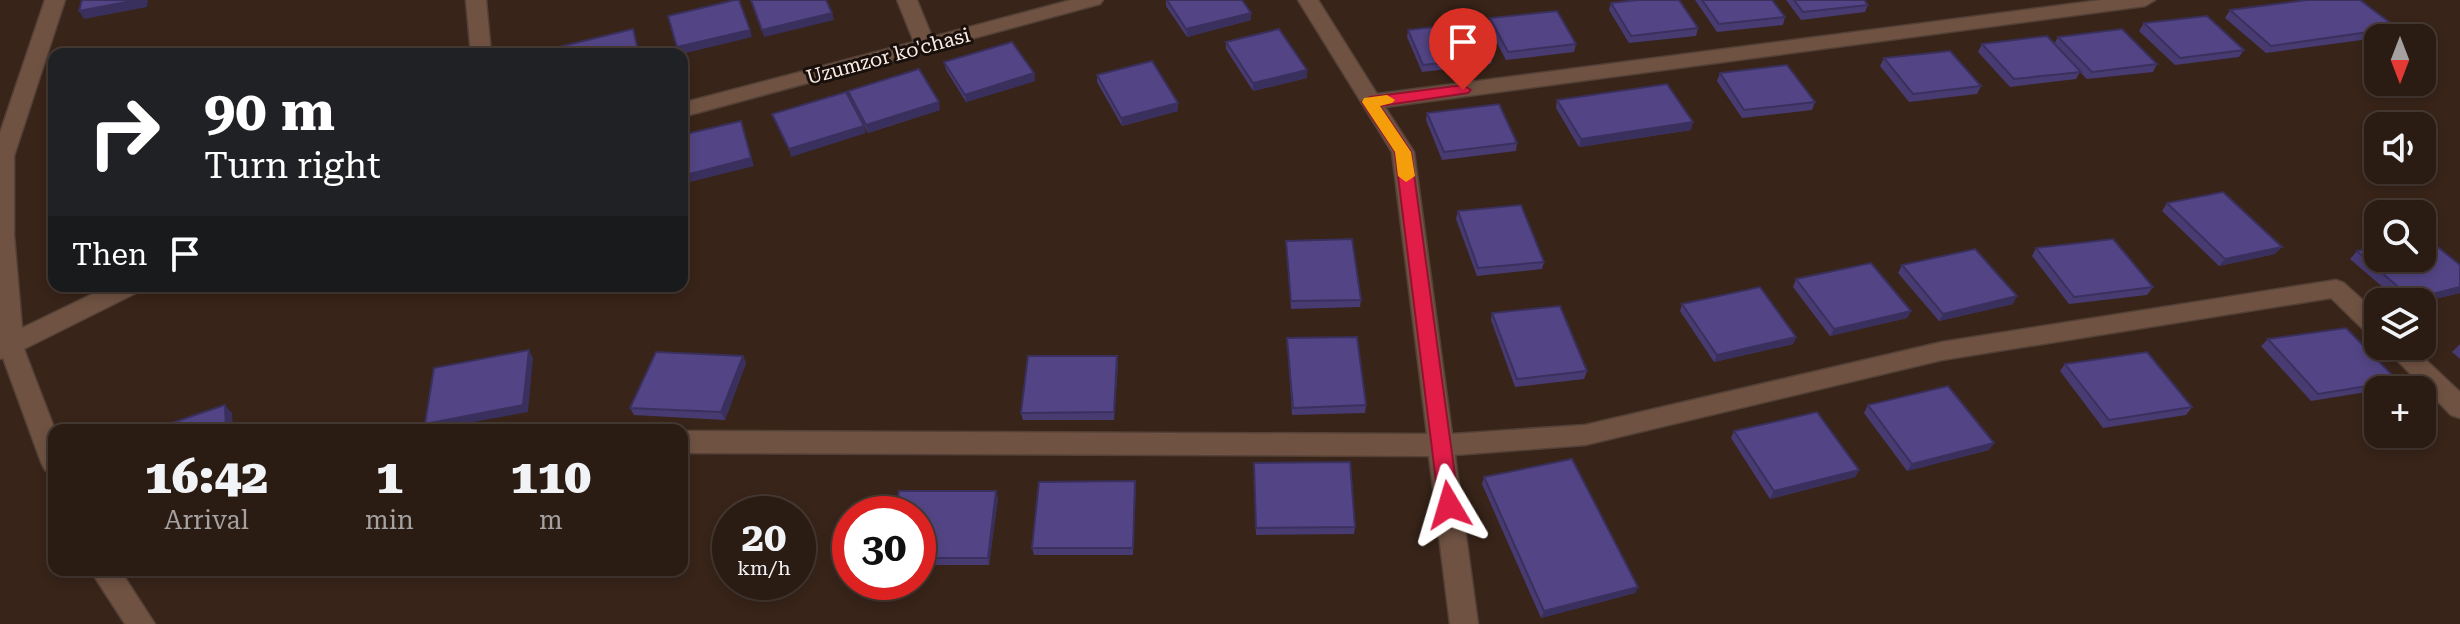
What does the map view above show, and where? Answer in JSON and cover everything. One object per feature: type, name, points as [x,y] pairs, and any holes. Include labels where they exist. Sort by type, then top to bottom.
[{"type":"street","points":[[48,448],[6,348],[3,156],[55,0]]},
{"type":"street","points":[[476,0],[480,48]]},
{"type":"street","points":[[907,0],[926,46]]},
{"type":"street","name":"Uzumzor ko'chasi","points":[[688,108],[1093,0]]},
{"type":"street","points":[[1308,0],[1403,152],[1464,624]]},
{"type":"street","points":[[1370,102],[2145,0]]},
{"type":"street","points":[[688,442],[1441,445],[1585,435],[1942,351],[2336,289],[2364,316]]},
{"type":"street","points":[[6,348],[118,292]]},
{"type":"street","points":[[2410,360],[2460,408]]},
{"type":"street","points":[[108,576],[141,624]]},
{"type":"building","points":[[82,0],[137,0],[79,11]]},
{"type":"building","points":[[739,0],[750,30],[677,47],[668,16]]},
{"type":"building","points":[[751,0],[826,0],[832,13],[762,30]]},
{"type":"building","points":[[1167,0],[1242,0],[1251,13],[1186,29]]},
{"type":"building","points":[[1679,0],[1698,28],[1631,36],[1611,3]]},
{"type":"building","points":[[1702,0],[1772,0],[1785,17],[1719,24]]},
{"type":"building","points":[[1794,0],[1864,0],[1868,5],[1803,12]]},
{"type":"building","points":[[2307,0],[2360,0],[2392,24],[2364,24],[2364,33],[2271,46],[2230,10]]},
{"type":"building","points":[[1557,11],[1576,44],[1508,52],[1490,18]]},
{"type":"building","points":[[2207,16],[2244,50],[2180,58],[2144,23]]},
{"type":"building","points":[[1476,22],[1493,57],[1423,65],[1408,30]]},
{"type":"building","points":[[633,29],[638,48],[559,48]]},
{"type":"building","points":[[1279,29],[1307,70],[1253,83],[1226,42]]},
{"type":"building","points":[[2122,29],[2157,64],[2092,72],[2058,37]]},
{"type":"building","points":[[2047,36],[2081,72],[2014,79],[1982,44]]},
{"type":"building","points":[[1012,42],[1034,73],[965,95],[944,62]]},
{"type":"building","points":[[1950,51],[1981,86],[1913,94],[1884,58]]},
{"type":"building","points":[[1152,61],[1178,103],[1121,118],[1097,75]]},
{"type":"building","points":[[1787,65],[1815,102],[1744,110],[1720,73]]},
{"type":"building","points":[[919,69],[939,102],[866,125],[848,91]]},
{"type":"building","points":[[1667,84],[1693,122],[1581,139],[1557,100]]},
{"type":"building","points":[[846,92],[864,126],[789,149],[772,114]]},
{"type":"building","points":[[1499,104],[1517,143],[1444,152],[1427,113]]},
{"type":"building","points":[[741,121],[751,158],[688,174],[688,134]]},
{"type":"building","points":[[2223,192],[2282,247],[2225,259],[2167,203]]},
{"type":"building","points":[[1521,205],[1544,262],[1478,268],[1458,211]]},
{"type":"building","points":[[1352,239],[1361,300],[1291,301],[1286,241]]},
{"type":"building","points":[[2113,239],[2153,287],[2074,297],[2036,248]]},
{"type":"building","points":[[2436,246],[2460,265],[2460,287],[2436,293],[2436,288],[2399,288],[2381,272],[2436,272]]},
{"type":"building","points":[[1975,249],[2017,296],[1943,314],[1902,265]]},
{"type":"building","points":[[1871,263],[1911,311],[1834,329],[1796,279]]},
{"type":"building","points":[[1760,287],[1796,337],[1717,355],[1682,304]]},
{"type":"building","points":[[1560,306],[1587,371],[1517,379],[1492,313]]},
{"type":"building","points":[[2346,328],[2364,346],[2364,360],[2377,360],[2393,376],[2364,376],[2364,387],[2318,394],[2268,339]]},
{"type":"building","points":[[1357,337],[1366,405],[1293,408],[1287,338]]},
{"type":"building","points":[[529,350],[523,405],[425,424],[434,368]]},
{"type":"building","points":[[656,352],[743,356],[721,412],[630,408]]},
{"type":"building","points":[[2147,352],[2192,407],[2109,420],[2065,364]]},
{"type":"building","points":[[1028,356],[1117,356],[1114,412],[1021,413]]},
{"type":"building","points":[[1948,386],[1994,443],[1912,464],[1868,405]]},
{"type":"building","points":[[225,405],[226,424],[169,424]]},
{"type":"building","points":[[1817,412],[1859,470],[1774,491],[1734,431]]},
{"type":"building","points":[[1572,459],[1638,587],[1544,611],[1484,477]]},
{"type":"building","points":[[1350,462],[1355,527],[1256,528],[1254,463]]},
{"type":"building","points":[[1135,481],[1133,548],[1032,548],[1039,482]]},
{"type":"building","points":[[899,491],[996,491],[988,558],[936,558],[936,496],[898,496]]},
{"type":"slow traffic","points":[[1387,100],[1370,102],[1403,152],[1406,176]]},
{"type":"route","points":[[1449,505],[1403,152],[1370,102],[1463,90]]}]
